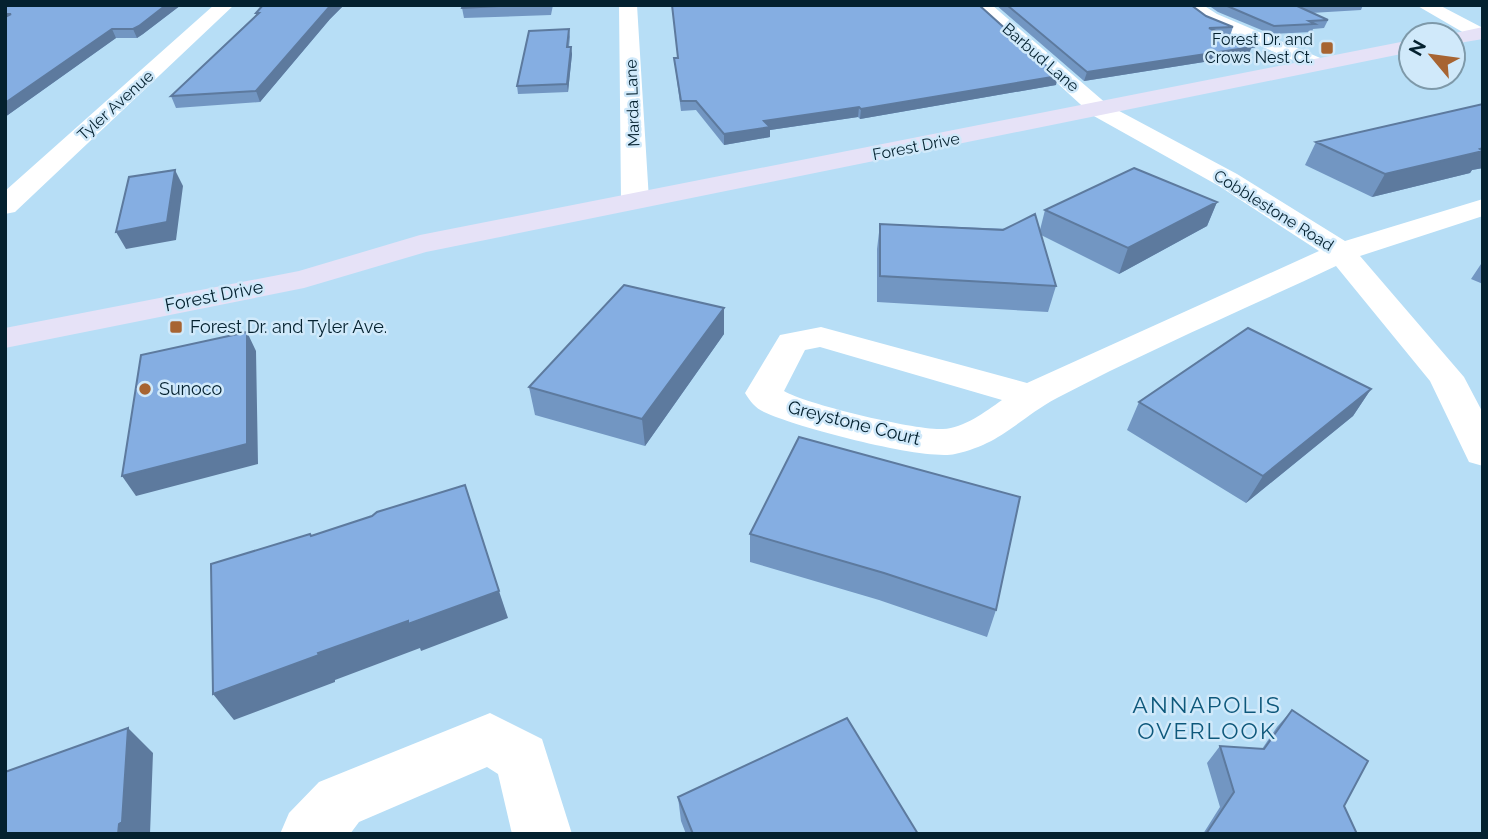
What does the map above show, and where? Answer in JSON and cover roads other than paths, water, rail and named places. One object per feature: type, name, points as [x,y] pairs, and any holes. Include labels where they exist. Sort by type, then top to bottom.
[{"type":"main road","name":"Forest Drive","points":[[5,338],[304,279],[420,244],[1397,49]]},
{"type":"main road","name":"Forest Drive","points":[[5,314],[303,257],[420,244]]},
{"type":"street","name":"Tyler Avenue","points":[[5,206],[225,5]]},
{"type":"street","name":"Marda Lane","points":[[628,5],[635,200]]},
{"type":"street","name":"Barbud Lane","points":[[981,5],[1100,110]]},
{"type":"street","points":[[1190,5],[1211,18],[1318,65]]},
{"type":"street","points":[[1425,5],[1481,32]]},
{"type":"street","name":"Cobblestone Road","points":[[1100,110],[1228,180],[1341,252],[1446,377],[1483,452]]},
{"type":"street","name":"Greystone Court","points":[[1033,397],[821,337],[792,342],[764,394],[777,404],[865,428],[941,444],[986,430],[1033,397],[1341,252],[1483,207]]},
{"type":"street","points":[[310,834],[339,802],[490,738],[522,758],[542,834]]},
{"type":"place","name":"Forest Dr. and Crows Nest Ct.","points":[[1327,48]]},
{"type":"place","name":"Forest Dr. and Tyler Ave.","points":[[176,327]]},
{"type":"place","name":"Sunoco","points":[[145,389]]},
{"type":"district","name":"ANNAPOLIS OVERLOOK","points":[[1207,718]]}]
